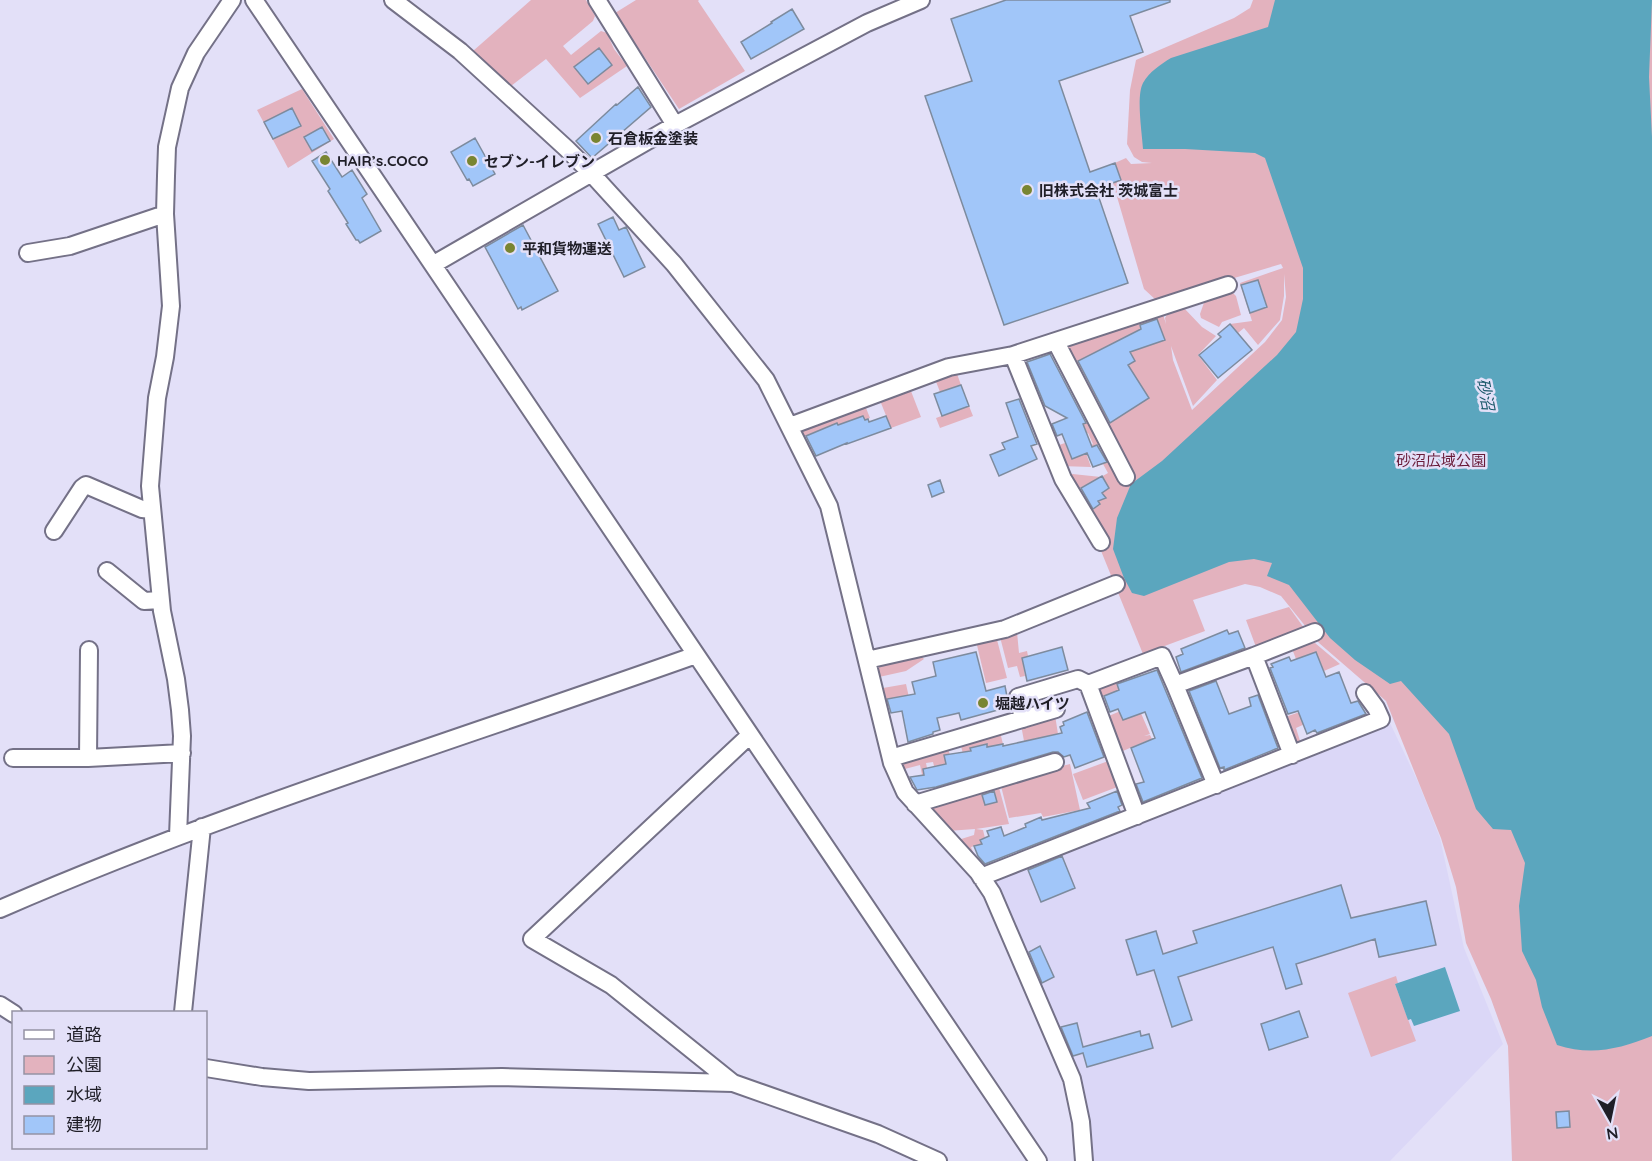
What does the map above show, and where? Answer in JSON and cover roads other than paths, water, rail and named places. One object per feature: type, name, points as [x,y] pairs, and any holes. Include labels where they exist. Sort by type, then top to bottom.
[{"type":"street","points":[[178,836],[182,736],[176,679],[160,600],[150,486],[156,409],[171,306],[165,214],[168,147],[180,88],[196,53],[232,0]]},
{"type":"street","points":[[254,0],[1038,1161]]},
{"type":"street","points":[[393,0],[460,51],[591,173],[674,264],[766,380],[830,506],[891,758],[905,792],[981,877],[992,893],[1072,1079],[1081,1122],[1084,1161]]},
{"type":"street","points":[[597,0],[675,125]]},
{"type":"street","points":[[434,264],[675,125],[867,23],[921,0]]},
{"type":"street","points":[[28,253],[70,246],[165,214]]},
{"type":"street","points":[[790,426],[949,367],[1013,355],[1228,285]]},
{"type":"street","points":[[1056,342],[1125,477]]},
{"type":"street","points":[[1013,355],[1063,479],[1101,542]]},
{"type":"street","points":[[54,531],[86,485],[142,509],[152,510]]},
{"type":"street","points":[[107,571],[144,601],[160,600]]},
{"type":"street","points":[[867,660],[1005,629],[1116,584]]},
{"type":"street","points":[[1175,685],[1315,632]]},
{"type":"street","points":[[88,758],[89,651]]},
{"type":"street","points":[[0,909],[115,860],[202,827],[696,655]]},
{"type":"street","points":[[1023,719],[1018,697],[1077,679],[1088,684],[1162,656],[1216,785]]},
{"type":"street","points":[[1254,657],[1292,755]]},
{"type":"street","points":[[1088,684],[1137,816]]},
{"type":"street","points":[[981,877],[1386,718],[1365,693]]},
{"type":"street","points":[[891,758],[1056,709]]},
{"type":"street","points":[[733,1083],[611,985],[532,939],[750,735]]},
{"type":"street","points":[[13,758],[88,758],[182,753]]},
{"type":"street","points":[[915,804],[1055,762]]},
{"type":"street","points":[[183,1011],[202,827]]},
{"type":"street","points":[[207,1068],[262,1077],[309,1081],[502,1077],[733,1083],[878,1134],[938,1161]]},
{"type":"water","name":"砂沼","points":[[1275,0],[1652,0],[1649,77],[1652,137],[1652,1036],[1640,1041],[1605,1050],[1582,1050],[1557,1045],[1542,1007],[1536,980],[1522,951],[1519,906],[1525,863],[1511,830],[1493,829],[1476,809],[1449,734],[1401,681],[1390,684],[1355,660],[1330,638],[1289,585],[1267,576],[1272,563],[1254,559],[1229,562],[1144,596],[1132,593],[1113,549],[1117,518],[1131,484],[1162,461],[1277,355],[1296,332],[1303,299],[1303,268],[1265,158],[1255,153],[1143,149],[1140,115],[1143,83],[1156,69],[1171,58],[1268,27]]},
{"type":"water","points":[[1445,967],[1460,1011],[1414,1026],[1411,1019],[1408,1020],[1395,984]]},
{"type":"place","name":"石倉板金塗装","points":[[596,138]]},
{"type":"place","name":"HAIR’s.COCO","points":[[325,160]]},
{"type":"place","name":"セブン-イレブン","points":[[472,161]]},
{"type":"place","name":"旧株式会社 茨城富士","points":[[1027,190]]},
{"type":"place","name":"平和貨物運送","points":[[510,248]]},
{"type":"place","name":"堀越ハイツ","points":[[983,703]]},
{"type":"park label","name":"砂沼広域公園","points":[[1441,460]]}]
